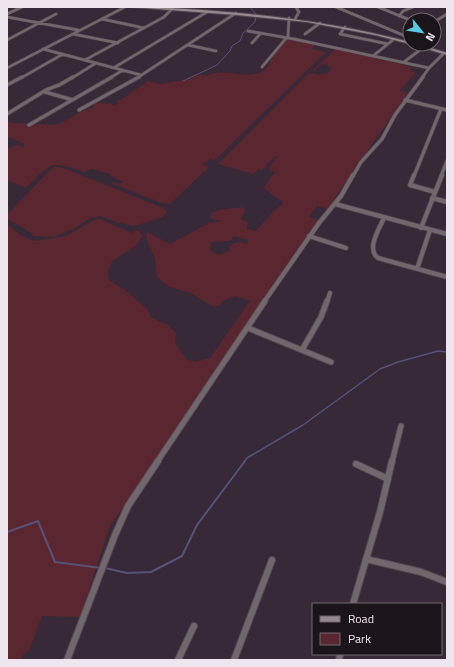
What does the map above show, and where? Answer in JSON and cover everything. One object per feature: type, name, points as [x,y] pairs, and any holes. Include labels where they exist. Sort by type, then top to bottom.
[{"type":"street","points":[[7,15],[22,7]]},
{"type":"street","points":[[7,68],[125,7]]},
{"type":"street","points":[[132,7],[173,8],[289,18],[346,27],[402,40]]},
{"type":"street","points":[[295,19],[299,12],[296,7]]},
{"type":"street","points":[[336,7],[402,35]]},
{"type":"street","points":[[378,7],[402,17]]},
{"type":"street","points":[[399,16],[403,11],[412,7]]},
{"type":"street","points":[[85,60],[164,17],[173,8]]},
{"type":"street","points":[[115,67],[207,12]]},
{"type":"street","points":[[79,110],[141,75],[236,13]]},
{"type":"street","points":[[7,40],[56,14]]},
{"type":"street","points":[[7,15],[37,24],[79,30]]},
{"type":"street","points":[[262,67],[287,38],[289,18]]},
{"type":"street","points":[[102,19],[144,28]]},
{"type":"street","points":[[305,34],[320,23]]},
{"type":"street","points":[[346,27],[340,34],[388,44]]},
{"type":"street","points":[[248,31],[429,68]]},
{"type":"street","points":[[252,43],[261,33]]},
{"type":"street","points":[[73,34],[118,43]]},
{"type":"street","points":[[373,56],[394,39]]},
{"type":"street","points":[[188,45],[216,51]]},
{"type":"street","points":[[43,49],[141,75]]},
{"type":"street","points":[[404,62],[417,52]]},
{"type":"street","points":[[7,85],[63,54]]},
{"type":"street","points":[[67,660],[106,558],[128,506],[309,236],[345,190],[361,162],[385,134],[405,100],[429,68],[445,54]]},
{"type":"street","points":[[7,114],[96,63]]},
{"type":"street","points":[[29,125],[124,70]]},
{"type":"street","points":[[45,92],[72,100]]},
{"type":"street","points":[[405,100],[447,110]]},
{"type":"street","points":[[435,192],[410,186],[441,109]]},
{"type":"street","points":[[421,228],[447,161]]},
{"type":"street","points":[[432,198],[447,202]]},
{"type":"street","points":[[334,204],[447,234]]},
{"type":"street","points":[[384,218],[372,248],[372,253],[378,258],[447,277]]},
{"type":"street","points":[[417,268],[430,230]]},
{"type":"street","points":[[309,236],[346,248]]},
{"type":"street","points":[[302,350],[321,317],[330,293]]},
{"type":"street","points":[[248,328],[331,362]]},
{"type":"street","points":[[353,603],[380,512],[401,426]]},
{"type":"street","points":[[356,464],[388,479]]},
{"type":"street","points":[[366,559],[420,572],[447,582]]},
{"type":"street","points":[[234,660],[272,560]]},
{"type":"street","points":[[178,660],[194,626]]},
{"type":"green space","points":[[289,38],[316,44],[311,49],[326,52],[214,161],[210,159],[202,164],[209,167],[170,204],[159,202],[111,183],[113,182],[119,184],[123,182],[110,175],[111,174],[91,169],[85,172],[65,166],[52,166],[41,173],[26,188],[7,180],[7,148],[9,149],[16,145],[22,147],[25,145],[7,137],[7,122],[57,125],[86,109],[90,109],[95,106],[92,105],[96,102],[116,105],[118,103],[115,101],[121,100],[148,81],[160,84],[190,79],[199,74],[207,76],[219,73],[246,75],[259,73],[267,66],[280,45]]},
{"type":"green space","points":[[335,49],[381,60],[401,62],[400,64],[415,68],[411,68],[410,70],[415,72],[415,74],[400,90],[408,93],[327,209],[317,206],[309,217],[319,220],[261,302],[205,388],[110,526],[80,617],[42,616],[29,651],[22,656],[21,660],[7,660],[7,226],[10,226],[20,235],[34,241],[66,236],[94,220],[100,219],[132,233],[137,230],[139,231],[142,236],[138,243],[110,265],[108,271],[109,280],[125,290],[147,309],[151,317],[169,326],[176,333],[175,343],[186,359],[195,362],[210,358],[250,301],[235,296],[214,307],[190,293],[169,287],[157,277],[155,259],[146,238],[147,232],[170,244],[209,223],[221,221],[210,218],[211,213],[219,210],[242,207],[246,211],[240,219],[248,222],[247,229],[256,231],[282,204],[282,201],[263,188],[275,172],[268,170],[277,156],[275,156],[262,170],[259,169],[253,174],[218,164],[309,73],[321,74],[331,70],[328,65],[322,64],[313,72],[312,71]],"holes":[[[233,236],[249,240],[246,244],[241,242],[234,243],[229,247],[230,251],[218,255],[210,249],[212,246],[210,243],[229,241],[232,240]]]},
{"type":"green space","points":[[55,167],[61,167],[163,208],[167,212],[162,217],[135,226],[119,223],[100,216],[91,218],[73,229],[54,237],[34,236],[24,228],[7,219],[7,215],[50,170]]},
{"type":"waterway","points":[[250,7],[256,14]]},
{"type":"waterway","points":[[183,81],[217,65],[230,51],[232,46],[240,41],[243,33],[255,22],[256,16]]},
{"type":"waterway","points":[[244,462],[247,458],[303,425],[380,369],[398,362],[438,351],[447,352]]},
{"type":"waterway","points":[[105,568],[127,573],[151,572],[182,556],[197,525],[245,461]]},
{"type":"waterway","points":[[7,532],[38,521],[55,562],[101,568]]}]
